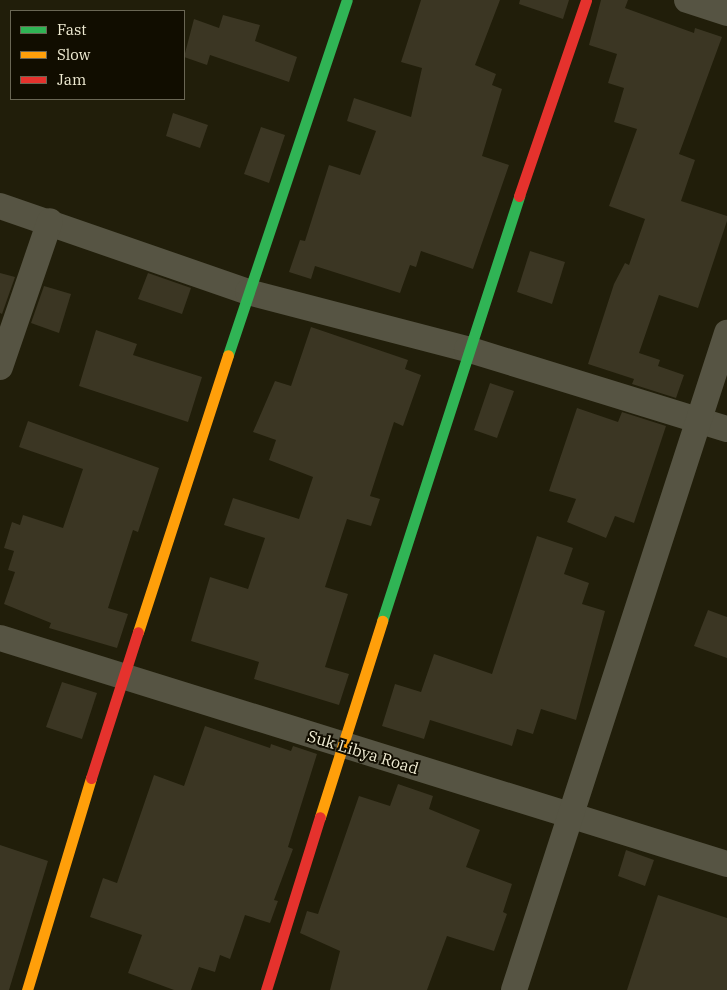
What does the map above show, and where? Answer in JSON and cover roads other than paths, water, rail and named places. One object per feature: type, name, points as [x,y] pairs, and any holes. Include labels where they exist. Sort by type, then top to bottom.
[{"type":"street","points":[[27,990],[123,679],[248,292],[347,0]]},
{"type":"street","points":[[266,990],[467,348],[586,0]]},
{"type":"street","points":[[687,0],[727,13]]},
{"type":"street","points":[[0,206],[50,221],[248,292],[467,348],[727,429]]},
{"type":"street","points":[[0,367],[50,221]]},
{"type":"street","points":[[514,990],[727,333]]},
{"type":"street","name":"Suk Libya Road","points":[[0,638],[123,679],[727,864]]}]
